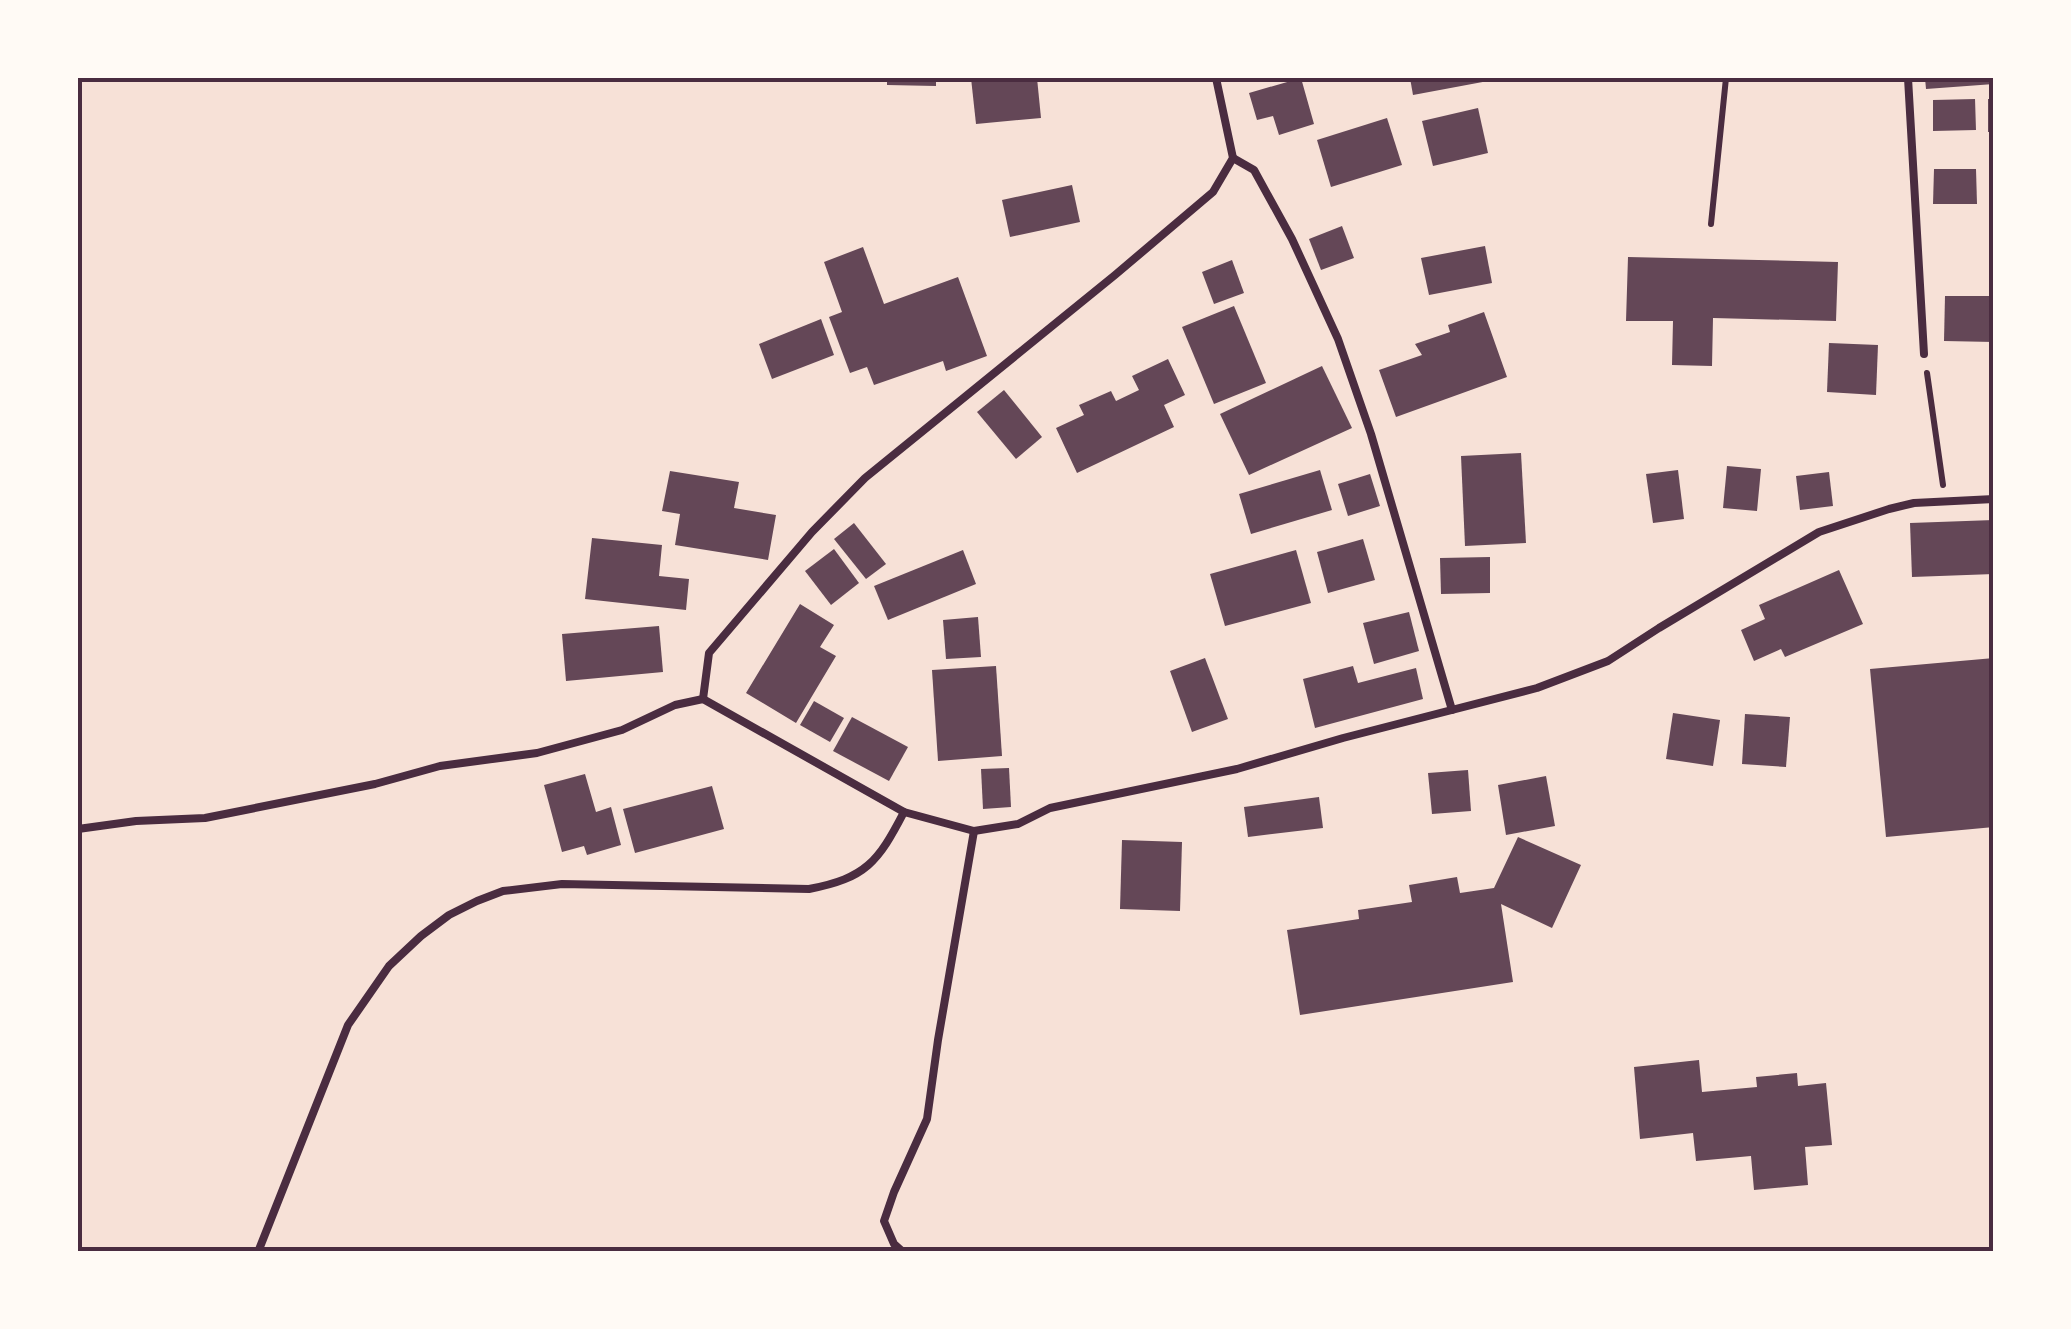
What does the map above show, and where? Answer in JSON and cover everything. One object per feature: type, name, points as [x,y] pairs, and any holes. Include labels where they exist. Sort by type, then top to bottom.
[{"type":"lane","points":[[703,699],[709,653],[812,532],[866,478],[1213,192],[1234,158],[1216,78]]},
{"type":"lane","points":[[1908,78],[1924,354]]},
{"type":"lane","points":[[1234,158],[1254,170],[1292,239],[1338,339],[1371,434],[1452,710]]},
{"type":"lane","points":[[78,829],[136,821],[206,818],[375,784],[440,766],[537,753],[622,730],[675,706],[703,699],[904,812],[974,831],[1018,824],[1050,808],[1237,769],[1537,688],[1608,661],[1819,532],[1889,508],[1994,499]]},
{"type":"lane","points":[[258,1252],[348,1025],[389,966],[449,915],[503,891],[562,884],[809,890],[837,884],[868,867],[904,812]]},
{"type":"lane","points":[[903,1252],[894,1244],[884,1221],[927,1119],[974,831]]},
{"type":"path","points":[[1710,224],[1726,78]]},
{"type":"path","points":[[1924,354],[1946,501]]},
{"type":"building","points":[[887,78],[936,78],[936,86],[887,85]]},
{"type":"building","points":[[971,78],[1037,78],[1041,118],[976,124]]},
{"type":"building","points":[[1301,78],[1314,124],[1279,135],[1273,116],[1257,120],[1249,93]]},
{"type":"building","points":[[1410,78],[1488,78],[1488,81],[1413,95]]},
{"type":"building","points":[[1925,78],[1994,78],[1994,84],[1926,89]]},
{"type":"building","points":[[1975,99],[1976,130],[1933,131],[1933,100]]},
{"type":"building","points":[[1988,99],[1994,99],[1994,132],[1988,132]]},
{"type":"building","points":[[1478,108],[1488,153],[1433,166],[1422,121]]},
{"type":"building","points":[[1387,118],[1402,165],[1331,187],[1317,140]]},
{"type":"building","points":[[1934,169],[1976,169],[1977,204],[1933,204]]},
{"type":"building","points":[[1072,185],[1080,222],[1010,237],[1002,200]]},
{"type":"building","points":[[1342,226],[1354,258],[1321,270],[1309,239]]},
{"type":"building","points":[[1485,246],[1492,283],[1429,295],[1421,258]]},
{"type":"building","points":[[863,247],[884,304],[958,277],[987,356],[946,371],[943,361],[874,385],[867,367],[850,373],[829,317],[842,312],[824,262]]},
{"type":"building","points":[[1628,257],[1838,262],[1836,321],[1713,318],[1712,366],[1672,365],[1673,321],[1626,321]]},
{"type":"building","points":[[1232,260],[1244,293],[1214,304],[1202,272]]},
{"type":"building","points":[[1945,296],[1994,296],[1994,342],[1944,341]]},
{"type":"building","points":[[1234,306],[1266,383],[1214,404],[1182,327]]},
{"type":"building","points":[[1484,312],[1507,377],[1396,417],[1379,370],[1422,355],[1415,344],[1450,332],[1448,325]]},
{"type":"building","points":[[821,319],[834,355],[772,379],[759,344]]},
{"type":"building","points":[[1829,343],[1878,345],[1876,395],[1827,392]]},
{"type":"building","points":[[1168,359],[1185,395],[1164,405],[1174,427],[1077,473],[1056,428],[1084,415],[1079,405],[1111,391],[1116,401],[1139,390],[1132,376]]},
{"type":"building","points":[[1322,366],[1352,428],[1249,475],[1220,414]]},
{"type":"building","points":[[1004,390],[1042,437],[1016,459],[977,412]]},
{"type":"building","points":[[1521,453],[1526,543],[1465,546],[1461,456]]},
{"type":"building","points":[[1727,466],[1761,469],[1757,511],[1723,508]]},
{"type":"building","points":[[1320,470],[1332,510],[1251,534],[1239,494]]},
{"type":"building","points":[[1678,470],[1684,519],[1653,523],[1646,474]]},
{"type":"building","points":[[670,471],[739,482],[734,508],[776,515],[768,560],[675,545],[680,514],[662,511]]},
{"type":"building","points":[[1829,472],[1833,506],[1800,510],[1796,476]]},
{"type":"building","points":[[1370,474],[1380,506],[1348,516],[1338,484]]},
{"type":"building","points":[[1994,520],[1994,574],[1912,577],[1910,523]]},
{"type":"building","points":[[854,523],[886,564],[866,579],[834,539]]},
{"type":"building","points":[[592,538],[662,545],[659,576],[689,579],[686,610],[585,599]]},
{"type":"building","points":[[1363,539],[1375,580],[1328,593],[1317,552]]},
{"type":"building","points":[[834,549],[859,583],[831,605],[805,571]]},
{"type":"building","points":[[963,550],[976,584],[888,620],[874,586]]},
{"type":"building","points":[[1296,550],[1311,603],[1225,626],[1210,574]]},
{"type":"building","points":[[1490,557],[1490,593],[1441,594],[1440,558]]},
{"type":"building","points":[[1839,570],[1863,624],[1785,657],[1781,649],[1754,661],[1741,630],[1765,619],[1759,605]]},
{"type":"building","points":[[800,604],[834,625],[820,647],[836,656],[796,723],[746,693]]},
{"type":"building","points":[[1409,612],[1419,651],[1374,664],[1363,623]]},
{"type":"building","points":[[978,617],[981,657],[946,659],[943,620]]},
{"type":"building","points":[[659,626],[663,672],[566,681],[562,634]]},
{"type":"building","points":[[1205,658],[1228,719],[1192,732],[1170,671]]},
{"type":"building","points":[[1994,658],[1994,827],[1886,837],[1870,669]]},
{"type":"building","points":[[996,666],[1002,756],[938,761],[932,670]]},
{"type":"building","points":[[1353,666],[1358,683],[1416,668],[1423,699],[1315,728],[1303,679]]},
{"type":"building","points":[[814,701],[844,718],[830,742],[800,725]]},
{"type":"building","points":[[1673,713],[1720,720],[1713,766],[1666,759]]},
{"type":"building","points":[[1745,714],[1790,717],[1786,767],[1742,764]]},
{"type":"building","points":[[852,717],[908,747],[889,781],[833,751]]},
{"type":"building","points":[[1009,768],[1011,807],[983,809],[981,769]]},
{"type":"building","points":[[1468,770],[1471,811],[1432,814],[1428,773]]},
{"type":"building","points":[[585,774],[596,812],[611,807],[621,845],[587,855],[584,846],[562,852],[544,785]]},
{"type":"building","points":[[1546,776],[1555,826],[1506,835],[1498,785]]},
{"type":"building","points":[[712,786],[724,829],[635,853],[623,809]]},
{"type":"building","points":[[1319,797],[1323,828],[1248,837],[1244,807]]},
{"type":"building","points":[[1518,837],[1581,865],[1552,928],[1501,904],[1513,982],[1300,1015],[1287,930],[1359,919],[1358,910],[1412,902],[1409,885],[1457,877],[1460,893],[1494,888]]},
{"type":"building","points":[[1122,840],[1182,842],[1180,911],[1120,909]]},
{"type":"building","points":[[1699,1060],[1702,1092],[1757,1087],[1756,1077],[1797,1073],[1798,1086],[1826,1083],[1832,1145],[1805,1147],[1808,1185],[1754,1190],[1751,1156],[1696,1161],[1693,1133],[1640,1139],[1634,1067]]}]
